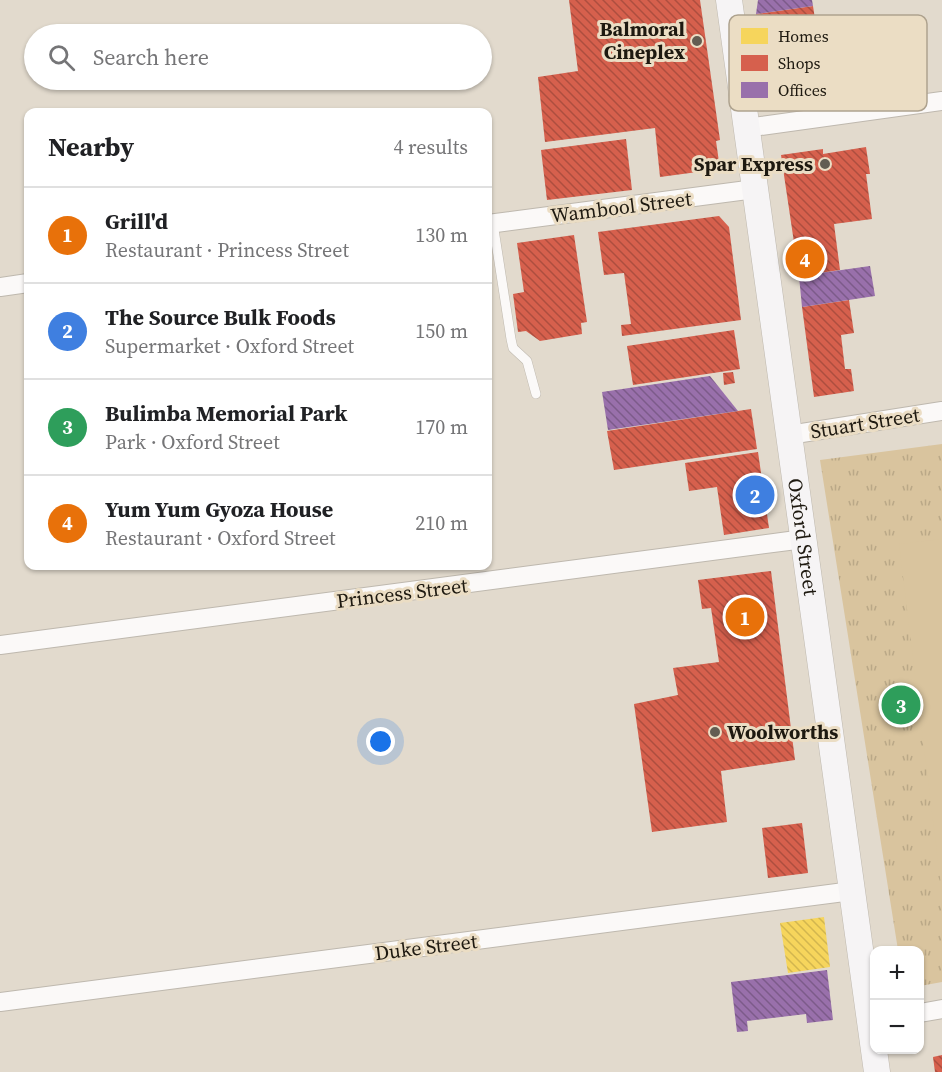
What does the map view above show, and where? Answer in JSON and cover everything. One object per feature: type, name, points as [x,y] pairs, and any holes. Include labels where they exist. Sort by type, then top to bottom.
[{"type":"street","name":"Oxford Street","points":[[729,0],[731,15]]},
{"type":"street","points":[[927,103],[942,101]]},
{"type":"street","name":"Oxford Street","points":[[744,111],[870,1006]]},
{"type":"street","points":[[746,128],[869,111]]},
{"type":"street","name":"Wambool Street","points":[[492,224],[755,189]]},
{"type":"street","points":[[0,287],[24,284]]},
{"type":"street","name":"Stuart Street","points":[[789,435],[942,411]]},
{"type":"street","name":"Princess Street","points":[[0,645],[804,539]]},
{"type":"street","name":"Duke Street","points":[[0,1002],[852,891]]},
{"type":"street","points":[[924,1011],[942,1009]]},
{"type":"street","name":"Oxford Street","points":[[875,1054],[877,1072]]},
{"type":"lane","points":[[492,235],[513,348],[527,361],[536,394]]},
{"type":"green space","points":[[942,444],[942,982],[924,985],[924,946],[897,946],[820,460]]},
{"type":"green space","points":[[942,539],[942,894],[899,544]]},
{"type":"building: Homes","points":[[824,917],[830,967],[788,973],[780,923]]},
{"type":"building: Shops","points":[[569,0],[700,0],[720,140],[716,141],[720,169],[660,177],[655,128],[545,142],[538,77],[578,71]]},
{"type":"building: Shops","points":[[813,6],[814,15],[756,15]]},
{"type":"building: Shops","points":[[626,139],[632,190],[547,200],[541,150]]},
{"type":"building: Shops","points":[[866,147],[870,174],[866,174],[872,219],[834,224],[840,270],[799,276],[781,155],[823,149],[823,154]]},
{"type":"building: Shops","points":[[719,216],[729,227],[741,320],[622,336],[621,325],[631,324],[624,273],[604,275],[598,232]]},
{"type":"building: Shops","points":[[574,235],[587,322],[581,323],[582,334],[540,341],[526,331],[518,332],[513,294],[524,292],[517,243]]},
{"type":"building: Shops","points":[[849,300],[854,333],[841,335],[845,369],[851,369],[854,391],[814,397],[802,307]]},
{"type":"building: Shops","points":[[734,330],[740,369],[633,385],[627,346]]},
{"type":"building: Shops","points":[[733,372],[735,383],[724,385],[723,373]]},
{"type":"building: Shops","points":[[751,409],[757,449],[614,470],[607,431]]},
{"type":"building: Shops","points":[[758,452],[769,528],[724,535],[717,487],[689,491],[685,463]]},
{"type":"building: Shops","name":"Woolworths","points":[[771,571],[795,760],[721,771],[727,822],[652,832],[634,704],[678,695],[673,668],[719,662],[711,608],[702,609],[698,580]]},
{"type":"building: Shops","points":[[802,823],[808,873],[768,878],[762,828]]},
{"type":"building: Shops","points":[[942,1055],[942,1072],[935,1072],[933,1057]]},
{"type":"building: Offices","points":[[758,0],[812,0],[813,6],[756,14]]},
{"type":"building: Offices","points":[[870,266],[875,296],[802,307],[799,276]]},
{"type":"building: Offices","points":[[710,376],[738,411],[608,430],[602,392]]},
{"type":"building: Offices","points":[[827,970],[833,1020],[807,1023],[806,1014],[747,1021],[748,1031],[737,1032],[731,982]]},
{"type":"place","name":"Balmoral Cineplex","points":[[697,41]]},
{"type":"place","name":"Spar Express","points":[[825,164]]},
{"type":"place","name":"Yum Yum Gyoza House","points":[[805,259]]},
{"type":"place","name":"The Source Bulk Foods","points":[[755,495]]},
{"type":"place","name":"Grill'd","points":[[745,617]]},
{"type":"place","name":"Bulimba Memorial Park","points":[[901,705]]},
{"type":"place","name":"Woolworths","points":[[715,732]]}]
